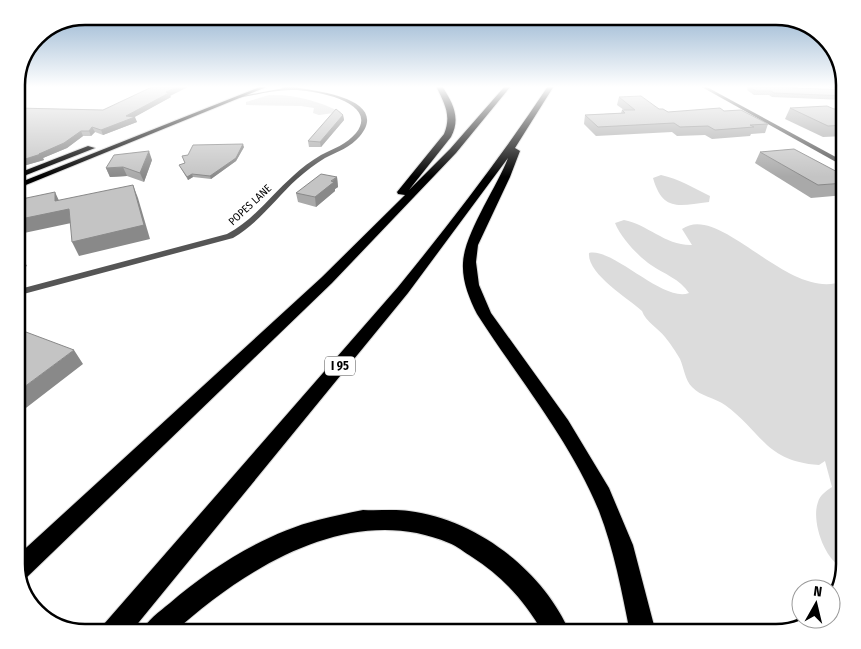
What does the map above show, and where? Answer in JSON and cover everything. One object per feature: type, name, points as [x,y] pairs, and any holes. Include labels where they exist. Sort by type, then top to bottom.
[{"type":"highway","points":[[354,254],[448,135],[454,116]]},
{"type":"highway","points":[[25,564],[354,254],[453,152],[483,116]]},
{"type":"highway","name":"I 95","points":[[121,624],[289,428],[446,237],[532,116]]},
{"type":"highway","points":[[520,135],[505,177],[474,241],[470,254],[471,282],[484,314],[569,439],[603,496],[631,576],[641,624]]},
{"type":"highway","points":[[163,624],[207,587],[240,565],[285,541],[339,524],[366,520],[419,522],[466,538],[487,551],[511,571],[532,594],[551,624]]},
{"type":"main road","points":[[25,173],[171,116]]},
{"type":"main road","points":[[25,183],[190,116]]},
{"type":"street","name":"POPES LANE","points":[[25,291],[230,236],[243,229],[271,200],[318,159],[349,142],[362,128],[363,116]]},
{"type":"street","points":[[757,116],[836,160]]},
{"type":"shaded area","points":[[661,175],[680,181],[710,196],[709,202],[681,205],[667,202],[657,189],[653,178]]},
{"type":"shaded area","points":[[624,220],[632,222],[665,239],[692,245],[682,229],[698,224],[716,229],[780,268],[802,279],[824,284],[836,282],[836,563],[825,549],[816,519],[819,500],[832,487],[825,461],[819,465],[787,458],[766,444],[725,405],[695,390],[688,381],[680,359],[665,337],[646,318],[642,311],[601,277],[590,261],[589,253],[599,253],[666,290],[678,294],[689,293],[672,277],[641,257],[621,235],[615,223]]},
{"type":"building","points":[[25,116],[135,117],[101,130],[92,127],[89,131],[81,131],[64,143],[39,154],[41,154],[25,159]]},
{"type":"building","points":[[330,116],[342,116],[320,142],[308,141]]},
{"type":"building","points":[[586,116],[753,116],[768,124],[715,130],[708,126],[680,127],[674,123],[598,127]]},
{"type":"building","points":[[807,116],[836,116],[836,126],[828,126]]},
{"type":"building","points":[[243,144],[236,158],[210,176],[192,174],[187,177],[179,165],[185,163],[182,156],[188,155],[193,145]]},
{"type":"building","points":[[794,149],[836,171],[836,184],[818,185],[760,152]]},
{"type":"building","points":[[149,151],[140,173],[123,167],[106,168],[114,155]]},
{"type":"building","points":[[321,174],[337,177],[331,181],[334,182],[315,197],[296,193]]},
{"type":"building","points":[[133,185],[144,225],[72,242],[69,209],[25,218],[25,198],[55,192],[55,201]]},
{"type":"building","points":[[25,332],[74,350],[25,386]]}]
